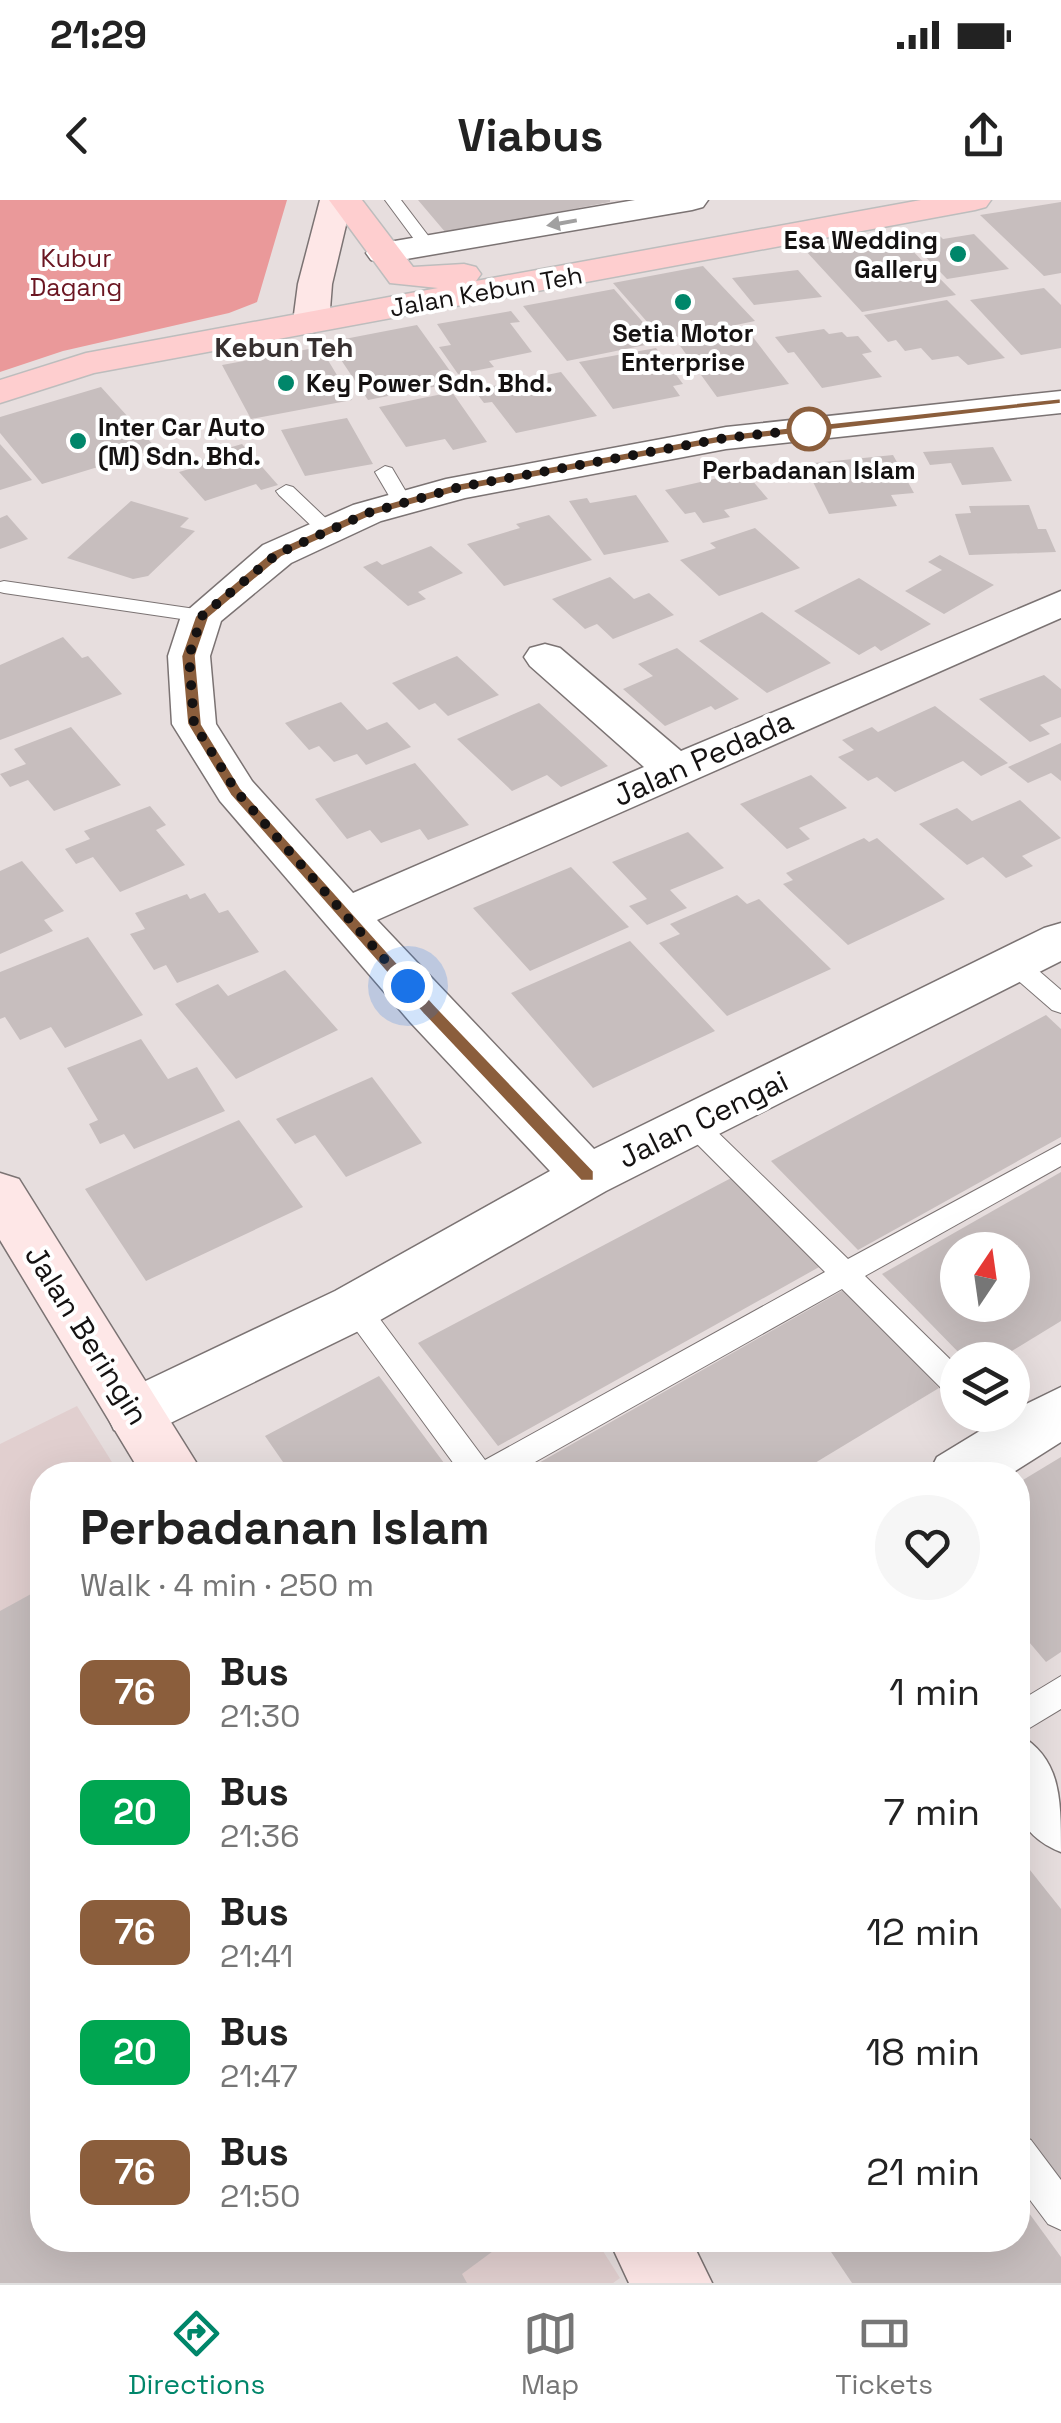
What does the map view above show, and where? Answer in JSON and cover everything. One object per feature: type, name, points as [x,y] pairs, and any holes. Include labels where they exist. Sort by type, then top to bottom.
[{"type":"main road","points":[[346,200],[382,254],[402,276],[552,263],[611,268]]},
{"type":"main road","name":"Jalan Kebun Teh","points":[[0,392],[86,364],[975,200]]},
{"type":"street","points":[[311,322],[315,284],[336,200]]},
{"type":"street","points":[[382,254],[692,200]]},
{"type":"street","points":[[588,1176],[429,1010],[236,791],[194,724],[189,656],[202,616],[277,554],[327,530],[394,487],[460,487],[726,438],[1054,415]]},
{"type":"street","name":"Jalan Pedada","points":[[346,915],[1061,603]]},
{"type":"street","points":[[545,657],[675,770]]},
{"type":"street","name":"Jalan Cengai","points":[[135,1413],[355,1307],[588,1176],[1061,940]]},
{"type":"street","name":"Jalan Beringin","points":[[0,1194],[166,1462]]},
{"type":"street","points":[[974,1462],[1009,1432]]},
{"type":"street","points":[[1030,1781],[1061,1819]]},
{"type":"lane","points":[[394,200],[428,246]]},
{"type":"lane","points":[[286,491],[327,530]]},
{"type":"lane","points":[[4,587],[202,616]]},
{"type":"lane","points":[[1015,964],[1061,1004]]},
{"type":"lane","points":[[694,1124],[940,1368]]},
{"type":"lane","points":[[506,1462],[1061,1154]]},
{"type":"lane","points":[[355,1307],[472,1462]]},
{"type":"lane","points":[[1030,1712],[1061,1691]]},
{"type":"lane","points":[[1030,2169],[1061,2210]]},
{"type":"shaded area","points":[[77,1406],[112,1462],[30,1462],[30,2252],[604,2252],[620,2278],[613,2283],[0,2283],[0,1444]]},
{"type":"green space","name":"Kubur Dagang","points":[[0,200],[287,200],[257,302],[229,313],[63,351],[0,372]]},
{"type":"building","points":[[418,200],[610,200],[610,202],[446,233]]},
{"type":"building","points":[[1061,202],[1061,273],[1044,276],[980,215]]},
{"type":"building","name":"Esa Wedding Gallery","points":[[937,233],[943,239],[974,234],[1009,269],[947,279],[907,238]]},
{"type":"building","points":[[896,234],[956,295],[862,312],[805,250]]},
{"type":"building","name":"Setia Motor Enterprise","points":[[703,266],[755,321],[663,340],[613,283]]},
{"type":"building","points":[[798,270],[822,297],[754,305],[732,278]]},
{"type":"building","points":[[1044,288],[1061,305],[1061,348],[1021,355],[970,300]]},
{"type":"building","points":[[614,289],[660,342],[567,361],[523,306]]},
{"type":"building","points":[[947,300],[1005,358],[968,365],[958,356],[932,360],[921,348],[905,351],[896,340],[888,342],[864,315]]},
{"type":"building","points":[[511,311],[520,322],[510,323],[532,352],[489,361],[494,367],[458,374],[439,347],[451,345],[437,324]]},
{"type":"building","points":[[417,325],[458,382],[368,400],[329,342]]},
{"type":"building","points":[[824,329],[829,334],[858,336],[872,352],[862,354],[882,377],[822,388],[794,352],[788,353],[775,337]]},
{"type":"building","points":[[749,332],[789,384],[717,397],[678,343]]},
{"type":"building","name":"Key Power Sdn. Bhd.","points":[[320,347],[352,400],[251,419],[222,365]]},
{"type":"building","points":[[656,348],[683,384],[673,386],[680,396],[613,409],[579,362]]},
{"type":"building","points":[[561,372],[597,416],[516,433],[492,402],[484,403],[474,390]]},
{"type":"building","name":"Inter Car Auto (M) Sdn. Bhd.","points":[[101,387],[157,449],[42,484],[0,433],[0,417]]},
{"type":"building","points":[[452,392],[487,442],[453,450],[445,439],[406,447],[379,407]]},
{"type":"building","points":[[347,418],[373,464],[305,476],[281,430]]},
{"type":"building","points":[[0,444],[32,480],[0,490]]},
{"type":"building","points":[[242,444],[278,485],[261,490],[256,484],[205,501],[179,472],[196,467],[193,463],[207,458],[213,464],[229,459],[221,450]]},
{"type":"building","points":[[993,447],[1012,481],[962,485],[951,463],[930,465],[923,452]]},
{"type":"building","points":[[893,455],[914,493],[891,495],[897,506],[829,514],[804,464]]},
{"type":"building","points":[[745,472],[768,499],[724,510],[730,517],[703,523],[695,512],[685,514],[665,490]]},
{"type":"building","points":[[636,495],[669,542],[604,555],[569,501],[587,498],[590,503]]},
{"type":"building","points":[[131,501],[189,518],[180,527],[195,531],[148,576],[133,579],[67,558]]},
{"type":"building","points":[[1029,505],[1038,529],[1046,529],[1056,552],[969,555],[955,514],[971,513],[969,506]]},
{"type":"building","points":[[7,515],[28,539],[0,549],[0,518]]},
{"type":"building","points":[[549,515],[592,560],[504,586],[467,544],[520,528],[516,524]]},
{"type":"building","points":[[755,528],[800,568],[719,596],[680,560],[716,548],[710,543]]},
{"type":"building","points":[[431,546],[463,573],[418,592],[426,599],[408,606],[363,567],[377,561],[382,565]]},
{"type":"building","points":[[940,555],[994,585],[944,614],[905,591],[942,570],[928,562]]},
{"type":"building","points":[[610,577],[634,599],[649,593],[674,615],[613,639],[597,624],[585,629],[552,599]]},
{"type":"building","points":[[859,578],[931,624],[881,651],[875,646],[859,655],[794,611]]},
{"type":"building","points":[[762,612],[831,663],[767,693],[699,641]]},
{"type":"building","points":[[63,637],[82,658],[88,656],[122,694],[0,740],[0,665]]},
{"type":"building","points":[[677,648],[739,699],[715,710],[711,706],[665,726],[623,689],[653,676],[638,664]]},
{"type":"building","points":[[457,656],[499,695],[448,716],[435,703],[419,710],[392,683]]},
{"type":"building","points":[[1044,675],[1061,689],[1061,717],[1040,725],[1050,734],[1030,742],[979,699]]},
{"type":"building","points":[[341,702],[367,730],[387,722],[411,747],[366,765],[357,754],[334,762],[319,746],[309,750],[285,723]]},
{"type":"building","points":[[539,703],[608,766],[561,787],[547,775],[512,791],[457,739]]},
{"type":"building","points":[[935,706],[1008,763],[981,776],[963,761],[895,792],[877,777],[868,781],[838,757],[854,750],[842,740],[872,727],[878,732]]},
{"type":"building","points":[[71,727],[121,785],[54,811],[28,780],[10,787],[0,774],[26,764],[14,749]]},
{"type":"building","points":[[1061,743],[1061,781],[1051,773],[1028,783],[1008,767]]},
{"type":"building","points":[[415,763],[469,825],[428,840],[420,829],[381,843],[370,830],[347,839],[315,799]]},
{"type":"building","points":[[811,775],[847,808],[799,828],[810,839],[787,849],[740,804]]},
{"type":"building","points":[[1020,800],[1061,838],[1022,856],[1033,866],[1006,878],[983,857],[967,865],[919,824],[957,808],[972,821]]},
{"type":"building","points":[[150,806],[166,825],[156,830],[185,865],[120,892],[93,857],[76,864],[65,849],[90,839],[84,831]]},
{"type":"building","points":[[688,832],[724,868],[670,890],[687,908],[647,925],[629,906],[647,899],[612,862]]},
{"type":"building","points":[[864,838],[869,842],[877,838],[945,899],[848,945],[783,884],[793,880],[786,873]]},
{"type":"building","points":[[22,861],[64,911],[44,920],[53,931],[0,954],[0,871]]},
{"type":"building","points":[[571,867],[629,927],[530,971],[473,908]]},
{"type":"building","points":[[205,893],[219,913],[228,910],[259,952],[177,983],[166,965],[154,970],[130,934],[145,929],[135,913],[187,894],[190,899]]},
{"type":"building","points":[[737,895],[747,904],[759,899],[831,969],[727,1016],[659,943],[680,934],[670,924]]},
{"type":"building","points":[[88,937],[143,1015],[65,1048],[51,1027],[20,1040],[5,1017],[0,1019],[0,972]]},
{"type":"building","points":[[630,941],[715,1031],[593,1088],[511,993]]},
{"type":"building","points":[[285,970],[338,1030],[236,1079],[175,1004],[218,984],[228,996]]},
{"type":"building","points":[[1046,1015],[1061,1029],[1061,1137],[858,1250],[771,1161]]},
{"type":"building","points":[[141,1039],[168,1079],[197,1067],[225,1111],[134,1149],[124,1134],[100,1144],[89,1124],[98,1120],[67,1068]]},
{"type":"building","points":[[372,1077],[422,1143],[346,1177],[315,1135],[295,1144],[276,1119]]},
{"type":"building","points":[[239,1120],[303,1207],[146,1281],[85,1189]]},
{"type":"building","points":[[1061,1172],[1061,1321],[1027,1342],[948,1342],[882,1274],[940,1241],[940,1322],[1030,1322],[1030,1232],[956,1232]]},
{"type":"building","points":[[735,1176],[821,1266],[498,1446],[418,1343]]},
{"type":"building","points":[[845,1289],[939,1388],[817,1462],[540,1462]]},
{"type":"building","points":[[379,1376],[443,1462],[283,1462],[265,1436]]},
{"type":"building","points":[[1061,1457],[1061,1652],[1046,1662],[1030,1643],[1030,1476]]},
{"type":"building","points":[[30,1595],[30,2252],[492,2252],[462,2274],[467,2283],[0,2283],[0,1611]]},
{"type":"building","points":[[1030,1870],[1061,1909],[1061,2184],[1030,2141]]},
{"type":"building","points":[[1030,2214],[1061,2257],[1061,2283],[852,2283],[831,2252],[1030,2252]]},
{"type":"bus line","name":"76","points":[[588,1176],[429,1010],[236,791],[194,724],[189,656],[202,616],[277,554],[368,513],[460,487],[726,438],[1061,402]]},
{"type":"place","name":"Esa Wedding Gallery","points":[[958,254]]},
{"type":"place","name":"Setia Motor Enterprise","points":[[683,302]]},
{"type":"place","name":"Key Power Sdn. Bhd.","points":[[286,383]]},
{"type":"place","name":"Perbadanan Islam","points":[[809,429]]},
{"type":"place","name":"Inter Car Auto (M) Sdn. Bhd.","points":[[78,441]]},
{"type":"district","name":"Kebun Teh","points":[[284,347]]},
{"type":"route","points":[[408,986],[236,791],[194,724],[189,656],[202,616],[277,554],[368,513],[460,487],[726,438],[809,429]]}]
